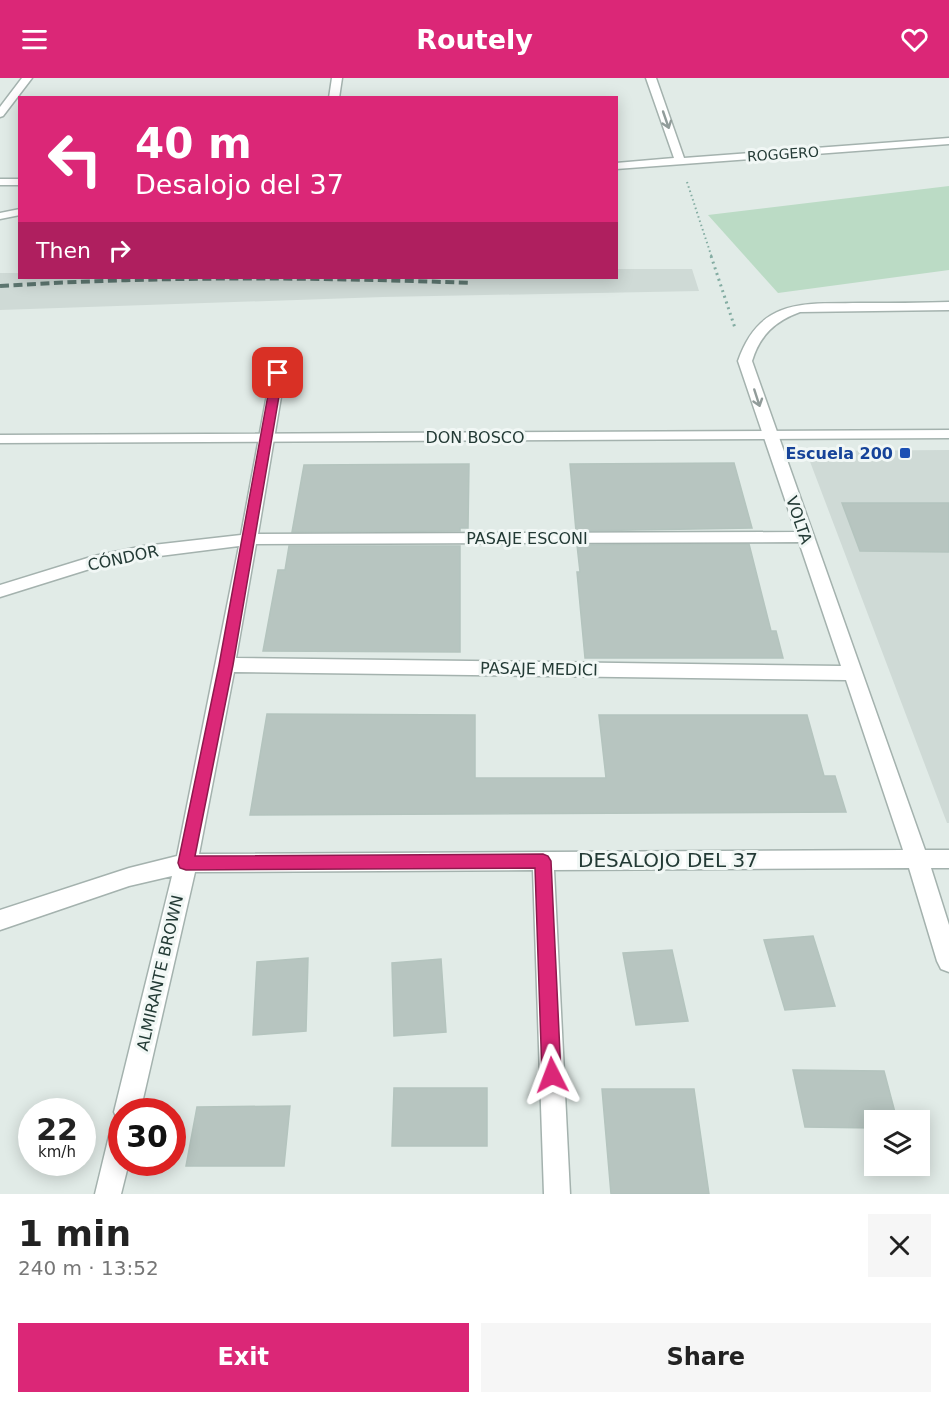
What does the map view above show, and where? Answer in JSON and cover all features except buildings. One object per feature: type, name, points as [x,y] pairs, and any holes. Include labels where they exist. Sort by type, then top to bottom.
[{"type":"street","points":[[0,114],[27,78]]},
{"type":"street","points":[[334,96],[337,78]]},
{"type":"street","points":[[651,78],[680,161]]},
{"type":"street","name":"ROGGERO","points":[[618,166],[949,141]]},
{"type":"street","points":[[0,182],[18,182]]},
{"type":"street","points":[[0,216],[18,212]]},
{"type":"street","points":[[745,361],[750,343],[771,320],[799,308],[949,306]]},
{"type":"street","name":"VOLTA","points":[[745,361],[917,859],[949,961]]},
{"type":"street","name":"ALMIRANTE BROWN","points":[[130,1098],[186,863],[226,665],[278,373]]},
{"type":"street","name":"DON BOSCO","points":[[0,439],[949,434]]},
{"type":"street","name":"PASAJE ESCONI","points":[[249,539],[805,537]]},
{"type":"street","name":"CÓNDOR","points":[[0,591],[114,558],[249,539]]},
{"type":"street","name":"PASAJE MEDICI","points":[[226,665],[852,673]]},
{"type":"street","name":"DESALOJO DEL 37","points":[[0,920],[129,877],[186,863],[949,858]]},
{"type":"street","points":[[543,861],[557,1194]]},
{"type":"street","points":[[108,1194],[112,1176]]},
{"type":"path","points":[[680,161],[745,361]]},
{"type":"shaded area","points":[[618,269],[692,269],[699,291],[383,297],[0,310],[0,273],[18,273],[18,279],[618,279]]},
{"type":"shaded area","points":[[949,450],[949,823],[947,823],[806,451]]},
{"type":"green space","points":[[949,186],[949,270],[778,293],[708,215]]},
{"type":"railway","points":[[0,286],[177,279]]},
{"type":"railway","points":[[295,279],[472,283]]},
{"type":"place","name":"Escuela 200","points":[[905,453]]},
{"type":"route","points":[[278,373],[226,665],[186,863],[543,861],[552,1075]]}]
